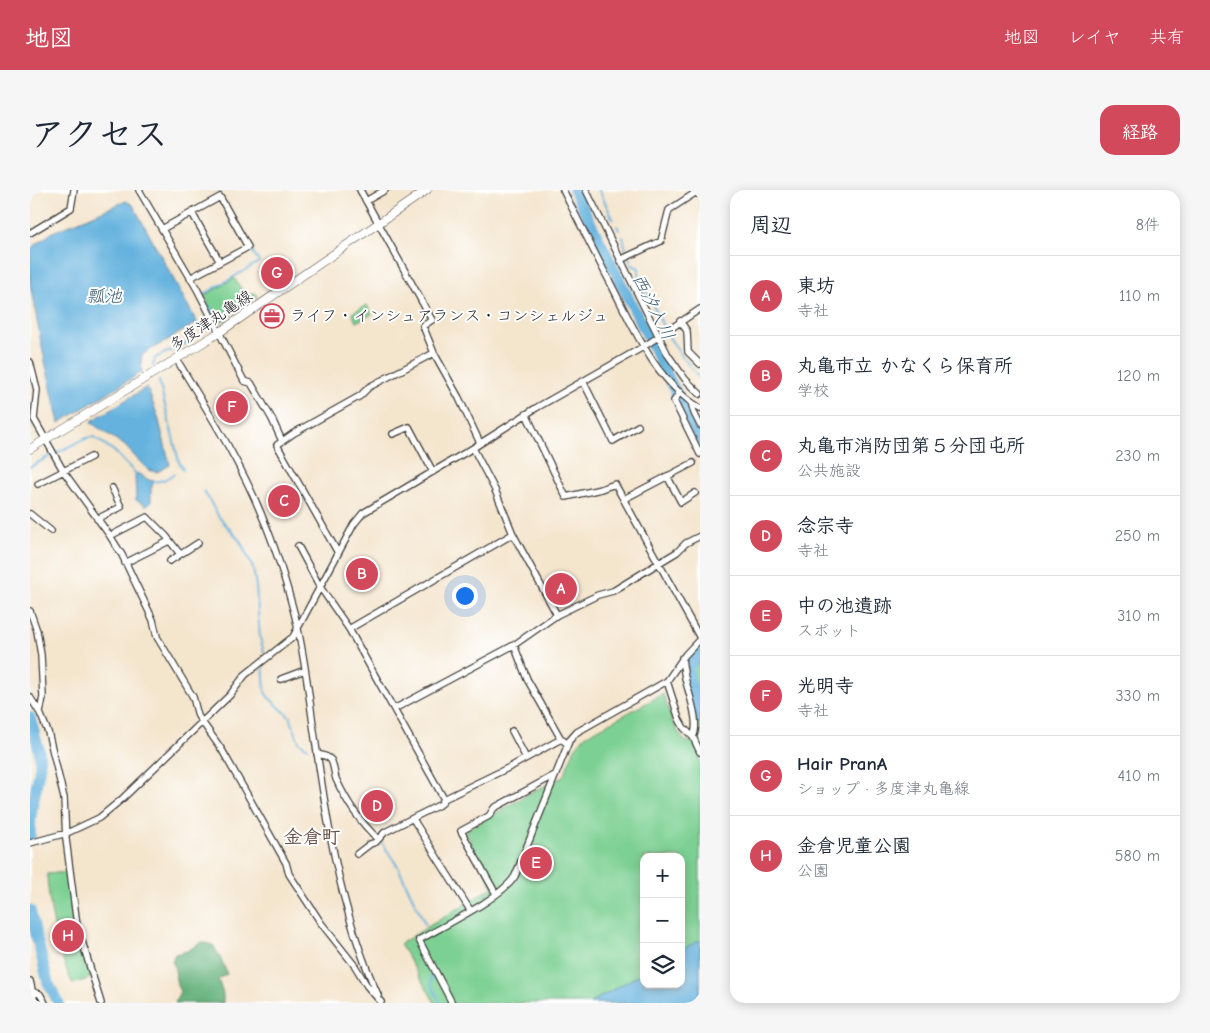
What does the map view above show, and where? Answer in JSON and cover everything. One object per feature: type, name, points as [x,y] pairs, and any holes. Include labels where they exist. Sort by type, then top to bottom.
[{"type":"main road","name":"多度津丸亀線","points":[[30,449],[220,332],[427,190]]},
{"type":"street","points":[[30,233],[71,208],[74,190]]},
{"type":"street","points":[[139,190],[220,332],[244,381],[251,383],[272,419],[282,441]]},
{"type":"street","points":[[360,190],[432,320],[423,326],[434,353],[459,398],[480,443]]},
{"type":"street","points":[[366,201],[385,190]]},
{"type":"street","points":[[563,190],[645,346],[665,377],[700,408]]},
{"type":"street","points":[[586,190],[656,338],[676,366],[700,394]]},
{"type":"street","points":[[620,260],[661,241],[669,210],[695,193],[700,194]]},
{"type":"street","points":[[162,229],[220,197],[248,248],[190,278]]},
{"type":"street","points":[[192,213],[220,262]]},
{"type":"street","points":[[30,843],[67,834],[99,818],[122,799],[230,695],[246,675],[293,636],[354,524],[363,513],[473,448],[526,414],[645,346],[700,309]]},
{"type":"street","points":[[680,321],[687,331],[688,352],[700,364]]},
{"type":"street","points":[[338,553],[277,445],[360,396],[369,387],[434,353]]},
{"type":"street","points":[[177,360],[232,454],[259,507],[280,563],[298,629],[327,821],[336,866],[355,935],[371,979],[382,1002]]},
{"type":"street","points":[[30,362],[37,390],[32,420],[46,439],[64,472],[110,536],[125,562],[153,620],[157,637],[185,683],[202,722],[222,750],[286,863],[289,874],[321,923],[351,961],[367,986],[382,1002]]},
{"type":"street","points":[[583,381],[613,440],[638,426]]},
{"type":"street","points":[[680,392],[674,401],[700,454]]},
{"type":"street","points":[[690,401],[700,425]]},
{"type":"street","points":[[452,1003],[419,940],[505,889],[515,876],[568,744],[577,732],[666,681],[682,658],[700,638],[615,484],[566,498],[526,414]]},
{"type":"street","points":[[393,434],[409,427],[433,472]]},
{"type":"street","points":[[473,448],[495,490],[513,534],[557,615]]},
{"type":"street","points":[[38,484],[91,457]]},
{"type":"street","points":[[624,499],[693,462]]},
{"type":"street","points":[[667,476],[681,502],[695,493]]},
{"type":"street","points":[[97,518],[121,507],[112,488]]},
{"type":"street","points":[[30,514],[51,532]]},
{"type":"street","points":[[110,536],[147,517],[180,554]]},
{"type":"street","points":[[350,629],[513,534]]},
{"type":"street","points":[[394,710],[514,645],[557,615],[598,595],[613,591],[677,552],[686,543],[700,536]]},
{"type":"street","points":[[125,562],[170,541]]},
{"type":"street","points":[[170,561],[198,543]]},
{"type":"street","points":[[298,546],[320,587],[350,629],[444,799]]},
{"type":"street","points":[[30,611],[37,631],[41,655],[43,697],[40,713]]},
{"type":"street","points":[[514,645],[527,679],[560,739],[568,744]]},
{"type":"street","points":[[682,658],[685,680],[696,719],[696,732],[693,737]]},
{"type":"street","points":[[280,680],[305,670]]},
{"type":"street","points":[[666,681],[684,728],[693,737],[700,752]]},
{"type":"street","points":[[30,697],[40,713],[48,732],[64,798],[71,886],[77,925],[101,1003]]},
{"type":"street","points":[[512,731],[526,758]]},
{"type":"street","points":[[357,854],[386,832],[441,804],[444,799],[560,739]]},
{"type":"street","points":[[317,754],[327,757],[331,761],[333,772],[347,799],[364,824],[378,839]]},
{"type":"street","points":[[496,894],[462,831],[489,816],[494,808],[556,774]]},
{"type":"street","points":[[413,819],[457,893],[470,910]]},
{"type":"street","points":[[30,981],[35,1003]]},
{"type":"street","points":[[33,992],[40,994],[45,1003]]},
{"type":"green space","points":[[234,278],[246,296],[254,292],[257,297],[219,323],[204,296]]},
{"type":"green space","points":[[367,305],[372,314],[356,322],[352,313]]},
{"type":"green space","points":[[700,661],[700,1003],[435,1003],[400,944],[493,887],[465,831],[532,792],[563,777],[575,748],[585,736],[663,694],[672,719],[686,742],[692,741],[695,723],[683,677]]},
{"type":"green space","points":[[67,872],[73,918],[91,978],[73,984],[63,960],[55,930],[47,874]]},
{"type":"green space","points":[[202,942],[213,945],[227,974],[218,979],[223,994],[223,1003],[175,1003],[180,991],[172,961],[175,954],[187,951]]},
{"type":"water","name":"瓢池","points":[[126,201],[133,205],[197,322],[143,354],[141,359],[142,372],[59,423],[30,284],[30,249],[53,232]]},
{"type":"water","points":[[147,387],[158,417],[170,465],[157,472],[148,470],[124,445],[90,422]]},
{"type":"water","points":[[137,473],[154,481],[151,489],[151,503],[146,506],[136,500],[135,475]]},
{"type":"water","points":[[700,940],[700,1003],[590,1003],[640,974],[640,988],[685,988],[685,948]]},
{"type":"waterway","points":[[219,190],[221,195]]},
{"type":"waterway","name":"西汐入川","points":[[574,190],[700,440]]},
{"type":"waterway","points":[[599,190],[613,219]]},
{"type":"waterway","points":[[617,226],[619,230]]},
{"type":"waterway","points":[[623,237],[626,250]]},
{"type":"waterway","points":[[203,295],[259,262],[250,247]]},
{"type":"waterway","points":[[629,258],[632,265],[639,268],[639,276],[664,328]]},
{"type":"waterway","points":[[208,304],[218,324]]},
{"type":"waterway","points":[[669,337],[700,379]]},
{"type":"waterway","points":[[153,366],[155,358],[189,342]]},
{"type":"waterway","points":[[159,381],[179,462],[183,469]]},
{"type":"waterway","points":[[56,453],[87,438],[94,437],[114,451],[138,476]]},
{"type":"waterway","points":[[30,467],[52,455]]},
{"type":"waterway","points":[[154,482],[164,480],[174,474]]},
{"type":"waterway","points":[[204,491],[219,517],[240,541],[253,568],[260,638],[264,652]]},
{"type":"waterway","name":"西汐入川","points":[[700,651],[688,667],[689,678],[700,717]]},
{"type":"waterway","points":[[263,664],[267,696],[290,717],[299,742],[308,748]]},
{"type":"waterway","points":[[30,717],[39,750],[40,766],[31,816],[30,837]]},
{"type":"waterway","points":[[382,843],[397,865],[426,926]]},
{"type":"waterway","points":[[30,910],[48,983],[59,1003]]},
{"type":"waterway","points":[[431,977],[431,984],[440,1003]]},
{"type":"place","name":"Hair PranA","points":[[277,273]]},
{"type":"place","name":"ライフ・インシュアランス・コンシェルジュ","points":[[272,316]]},
{"type":"place","name":"光明寺","points":[[232,407]]},
{"type":"place","name":"丸亀市消防団第５分団屯所","points":[[284,501]]},
{"type":"place","name":"丸亀市立 かなくら保育所","points":[[362,574]]},
{"type":"place","name":"東坊","points":[[561,589]]},
{"type":"place","name":"念宗寺","points":[[377,806]]},
{"type":"place","name":"中の池遺跡","points":[[536,863]]},
{"type":"place","name":"金倉児童公園","points":[[68,936]]},
{"type":"district","name":"金倉町","points":[[312,837]]}]
